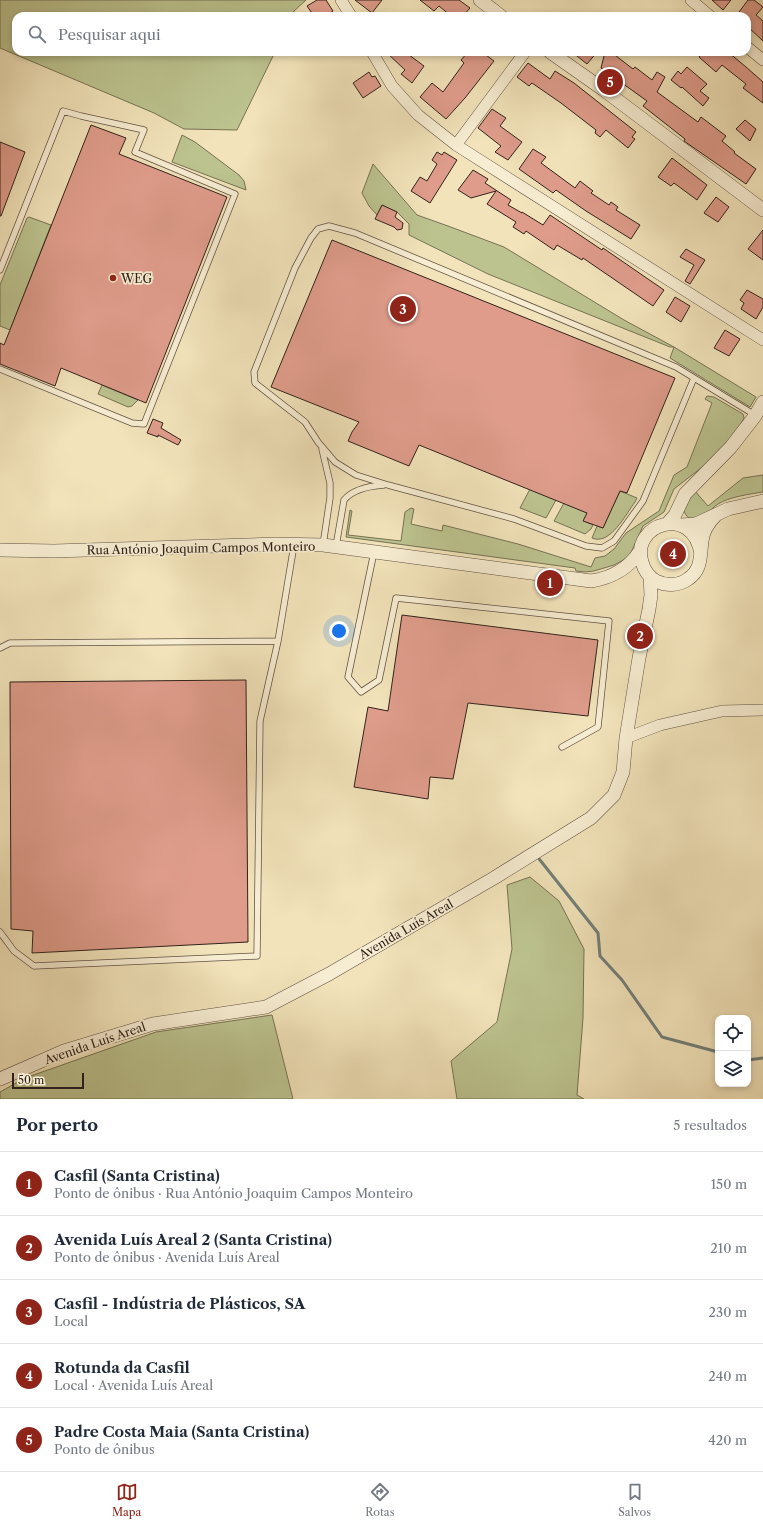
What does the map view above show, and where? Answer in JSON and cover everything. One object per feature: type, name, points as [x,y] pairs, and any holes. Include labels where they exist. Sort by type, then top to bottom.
[{"type":"street","points":[[341,0],[348,12]]},
{"type":"street","points":[[480,0],[496,12]]},
{"type":"street","points":[[691,0],[705,12]]},
{"type":"street","points":[[751,50],[763,60]]},
{"type":"street","points":[[374,56],[392,86],[402,98],[418,115],[456,145],[763,340]]},
{"type":"street","points":[[456,145],[522,56]]},
{"type":"street","points":[[556,56],[604,90],[763,210]]},
{"type":"street","points":[[667,524],[675,514],[685,494],[732,447],[755,416],[763,402]]},
{"type":"street","points":[[716,514],[710,520],[704,533],[700,564],[695,573],[688,580],[679,584],[663,584],[648,575],[643,567],[640,551],[643,541],[649,533],[657,527],[667,524],[696,524],[716,514],[728,508],[763,500]]},
{"type":"street","points":[[681,525],[696,536],[700,545],[701,554]]},
{"type":"street","name":"Rua António Joaquim Campos Monteiro","points":[[0,550],[54,551],[294,545],[329,546],[583,580],[598,580],[616,574],[629,565],[640,551]]},
{"type":"street","name":"Rua António Joaquim Campos Monteiro","points":[[616,574],[648,575]]},
{"type":"street","name":"Avenida Luís Areal","points":[[0,1079],[64,1051],[153,1024],[266,1007],[329,974],[506,871],[591,818],[614,795],[623,772],[626,738],[651,595],[648,575]]},
{"type":"street","name":"Avenida Luís Areal","points":[[649,609],[656,597],[679,584]]},
{"type":"street","points":[[626,738],[660,725],[722,712],[763,710]]},
{"type":"lane","points":[[0,270],[64,111],[144,130],[135,152],[235,194],[144,424],[132,423],[0,369]]},
{"type":"lane","points":[[694,378],[643,501],[614,541],[602,548],[586,546],[514,519],[356,475],[335,462],[321,446],[305,422],[256,383],[254,372],[296,268],[305,250],[318,229],[329,226],[362,236],[676,367],[694,378],[755,416]]},
{"type":"lane","points":[[321,446],[330,483],[329,546]]},
{"type":"lane","points":[[329,546],[344,500],[348,495],[369,487],[388,485]]},
{"type":"lane","points":[[0,932],[14,951],[34,966],[257,956],[260,721],[278,641],[294,545]]},
{"type":"lane","points":[[374,552],[348,677],[361,692],[379,680],[396,598],[609,621],[598,727],[562,747]]},
{"type":"lane","points":[[0,648],[10,643],[278,641]]},
{"type":"green space","points":[[0,0],[306,0],[294,12],[12,12],[12,53],[0,48]]},
{"type":"green space","points":[[19,56],[273,56],[237,130],[184,129],[154,113]]},
{"type":"green space","points":[[182,135],[195,142],[239,175],[244,181],[246,190],[172,162]]},
{"type":"green space","points":[[373,164],[417,215],[504,247],[624,320],[674,347],[670,347],[488,274],[409,235],[409,224],[397,212],[382,205],[377,215],[369,206],[362,193]]},
{"type":"green space","points":[[29,217],[51,225],[10,330],[0,326],[0,285],[27,218]]},
{"type":"green space","points":[[674,347],[756,397],[750,407],[670,358]]},
{"type":"green space","points":[[102,385],[138,400],[132,406],[128,407],[98,394]]},
{"type":"green space","points":[[707,396],[714,397],[743,414],[744,418],[728,447],[674,489],[664,512],[643,526],[629,557],[614,565],[585,572],[576,571],[575,568],[346,537],[350,510],[352,511],[348,535],[401,541],[405,512],[411,508],[414,509],[411,524],[442,531],[443,525],[518,544],[591,567],[595,558],[605,556],[614,549],[626,533],[659,511],[674,475],[687,467],[712,403],[705,399]]},
{"type":"green space","points":[[763,475],[763,492],[728,499],[715,506],[705,516],[699,519],[689,518],[684,511],[694,490],[708,506],[743,478]]},
{"type":"green space","points":[[530,489],[556,500],[546,518],[520,508]]},
{"type":"green space","points":[[620,491],[637,498],[635,502],[617,528],[605,537],[599,539],[592,538],[597,526],[603,528]]},
{"type":"green space","points":[[564,503],[587,513],[584,521],[593,525],[591,529],[585,534],[554,521]]},
{"type":"green space","points":[[530,877],[559,901],[584,949],[583,1018],[577,1095],[584,1099],[457,1099],[451,1061],[497,1022],[512,949],[507,885]]},
{"type":"green space","points":[[272,1015],[293,1099],[0,1099],[0,1092],[25,1078],[156,1032]]},
{"type":"building","points":[[317,0],[326,0],[333,11],[311,12],[307,6]]},
{"type":"building","points":[[355,0],[382,0],[373,12]]},
{"type":"building","points":[[420,0],[459,0],[470,8],[466,12],[446,12],[439,6],[434,11]]},
{"type":"building","points":[[712,0],[731,0],[723,10]]},
{"type":"building","points":[[748,0],[754,0],[763,7],[756,15],[763,21],[763,41],[751,30],[751,12],[739,12]]},
{"type":"building","points":[[390,56],[410,56],[424,66],[412,83],[401,74],[405,70]]},
{"type":"building","points":[[464,56],[487,56],[494,61],[465,98],[446,119],[420,97],[432,83],[443,92],[464,63],[461,60]]},
{"type":"building","points":[[577,56],[594,56],[587,64]]},
{"type":"building","points":[[604,56],[616,56],[633,69],[635,67],[652,80],[657,72],[665,77],[657,92],[698,122],[701,117],[726,136],[722,141],[735,152],[734,153],[756,169],[746,184],[684,141],[685,139],[643,106],[647,101],[601,68]]},
{"type":"building","points":[[733,56],[763,82],[763,103],[743,88],[746,84],[722,65],[716,72],[699,57]]},
{"type":"building","points":[[528,63],[550,79],[555,71],[574,83],[636,132],[632,137],[635,139],[628,148],[606,130],[600,137],[595,133],[596,130],[561,103],[532,83],[529,86],[517,77]]},
{"type":"building","points":[[687,67],[707,84],[700,91],[709,98],[703,106],[682,87],[681,88],[671,80],[678,71],[681,74]]},
{"type":"building","points":[[369,72],[372,77],[375,76],[381,86],[363,98],[353,83]]},
{"type":"building","points":[[492,109],[506,118],[500,126],[522,142],[508,160],[495,152],[501,146],[478,128]]},
{"type":"building","points":[[745,120],[756,129],[750,141],[736,129]]},
{"type":"building","name":"WEG","points":[[91,125],[126,138],[119,154],[227,197],[146,403],[61,368],[55,386],[0,364],[0,343],[4,345]]},
{"type":"building","points":[[0,142],[25,152],[1,216],[0,216]]},
{"type":"building","points":[[533,149],[546,157],[541,163],[575,188],[580,181],[593,191],[591,193],[609,205],[611,202],[618,207],[616,210],[640,225],[631,239],[556,190],[553,193],[519,169]]},
{"type":"building","points":[[437,152],[442,155],[444,152],[457,160],[430,203],[411,191],[420,177],[427,181],[437,164],[432,160]]},
{"type":"building","points":[[672,158],[707,185],[697,200],[674,183],[671,186],[658,177]]},
{"type":"building","points":[[473,170],[488,179],[485,183],[511,200],[508,205],[543,225],[550,215],[602,250],[603,248],[664,290],[653,306],[583,258],[582,260],[557,245],[554,250],[526,231],[524,234],[513,227],[516,222],[487,204],[496,191],[471,198],[458,190]]},
{"type":"building","points":[[716,197],[729,207],[718,222],[704,213]]},
{"type":"building","points":[[382,205],[397,212],[395,217],[403,223],[402,229],[397,230],[394,227],[375,219]]},
{"type":"building","points":[[763,230],[763,260],[748,249]]},
{"type":"building","points":[[332,240],[675,378],[627,493],[620,491],[603,528],[583,521],[587,513],[419,445],[409,466],[348,441],[359,422],[271,387]]},
{"type":"building","points":[[686,249],[705,260],[690,284],[685,281],[694,265],[680,257]]},
{"type":"building","points":[[747,290],[763,299],[763,307],[756,319],[741,309],[744,303],[740,300]]},
{"type":"building","points":[[675,297],[690,306],[681,322],[666,312]]},
{"type":"building","points":[[725,330],[740,339],[729,356],[714,348]]},
{"type":"building","points":[[153,419],[163,423],[161,428],[181,440],[178,445],[158,435],[158,437],[147,433]]},
{"type":"building","points":[[402,615],[598,640],[588,716],[468,703],[453,779],[430,777],[428,799],[354,787],[368,707],[388,711]]},
{"type":"building","points":[[246,680],[248,942],[32,953],[33,931],[11,929],[10,682]]},
{"type":"waterway","points":[[536,855],[598,933],[600,956],[622,980],[662,1037],[715,1051]]},
{"type":"waterway","points":[[751,1060],[763,1058]]},
{"type":"place","name":"Padre Costa Maia (Santa Cristina)","points":[[610,82]]},
{"type":"place","name":"WEG","points":[[113,278]]},
{"type":"place","name":"Casfil - Indústria de Plásticos, SA","points":[[403,309]]},
{"type":"place","name":"Rotunda da Casfil","points":[[673,554]]},
{"type":"place","name":"Casfil (Santa Cristina)","points":[[550,583]]},
{"type":"place","name":"Avenida Luís Areal 2 (Santa Cristina)","points":[[640,636]]}]
